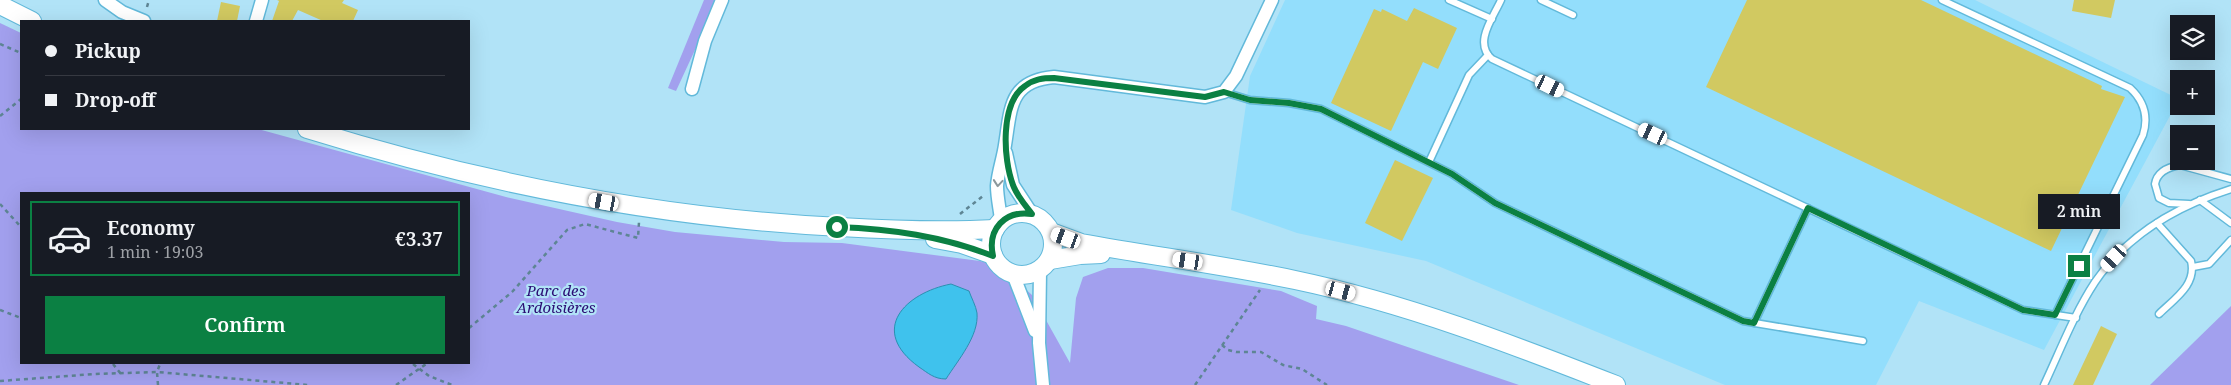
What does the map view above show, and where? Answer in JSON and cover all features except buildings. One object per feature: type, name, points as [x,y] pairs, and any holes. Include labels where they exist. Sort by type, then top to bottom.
[{"type":"main road","points":[[0,5],[30,20]]},
{"type":"main road","points":[[311,130],[559,194],[641,208],[749,221],[891,230],[998,225],[1021,213],[1032,214],[1047,224],[1054,241],[1045,265]]},
{"type":"main road","points":[[993,256],[991,238],[998,225]]},
{"type":"main road","points":[[891,230],[962,244],[993,256],[1004,270],[1022,276],[1045,265],[1080,255],[1138,254]]},
{"type":"main road","points":[[1051,232],[1081,243],[1138,254],[1221,266],[1266,281],[1327,288],[1414,312],[1520,348],[1616,385]]},
{"type":"street","points":[[105,0],[122,12],[142,20]]},
{"type":"street","points":[[256,20],[262,0]]},
{"type":"street","points":[[692,90],[705,41],[722,0]]},
{"type":"street","points":[[998,225],[997,188],[1008,117],[1013,99],[1024,86],[1038,79],[1054,78],[1205,97],[1224,92],[1236,76],[1272,0]]},
{"type":"street","points":[[1005,146],[1013,185],[1032,214]]},
{"type":"street","points":[[1043,385],[1039,343],[1045,265]]},
{"type":"street","points":[[1012,274],[1025,303],[1039,343]]},
{"type":"lane","points":[[1449,0],[1492,19]]},
{"type":"lane","points":[[1501,0],[1483,40],[1488,55],[2023,310],[2076,318]]},
{"type":"lane","points":[[1541,0],[1572,15]]},
{"type":"lane","points":[[1942,0],[2130,88],[2137,94],[2145,111],[2144,135],[2055,315]]},
{"type":"lane","points":[[1428,162],[1469,75],[1488,55]]},
{"type":"lane","points":[[1224,92],[1250,100],[1289,103],[1321,109],[1452,174],[1495,203],[1743,321],[1863,341]]},
{"type":"lane","points":[[2192,204],[2176,204],[2159,198],[2154,184],[2160,174],[2172,166],[2180,165],[2231,179]]},
{"type":"lane","points":[[2044,385],[2090,291],[2106,267],[2138,234],[2200,200],[2231,189]]},
{"type":"lane","points":[[2200,200],[2231,223]]},
{"type":"lane","points":[[1754,323],[1808,208]]},
{"type":"lane","points":[[2157,223],[2191,260],[2193,267],[2191,281],[2187,287],[2159,314]]},
{"type":"lane","points":[[2193,267],[2209,264],[2231,240]]},
{"type":"path","points":[[0,44],[20,53]]},
{"type":"path","points":[[0,116],[20,100]]},
{"type":"path","points":[[0,204],[20,226]]},
{"type":"path","points":[[470,327],[512,292],[568,230],[585,224],[638,238],[641,208]]},
{"type":"path","points":[[1195,385],[1266,281]]},
{"type":"path","points":[[0,310],[20,318]]},
{"type":"path","points":[[1222,345],[1228,350],[1236,352],[1261,352],[1283,365],[1302,369],[1327,385]]},
{"type":"path","points":[[114,364],[121,374]]},
{"type":"path","points":[[158,385],[160,364]]},
{"type":"path","points":[[414,364],[419,370],[452,385]]},
{"type":"path","points":[[396,385],[426,364]]},
{"type":"path","points":[[0,381],[158,372],[308,385]]},
{"type":"shaded area","points":[[1285,0],[1975,0],[2170,95],[2170,115],[2044,350],[1919,301],[1876,385],[1725,385],[1426,261],[1297,233],[1231,210],[1250,76]]},
{"type":"shaded area","points":[[951,284],[969,291],[977,313],[977,322],[967,348],[946,379],[942,379],[919,367],[904,353],[896,340],[895,327],[899,315],[907,304],[934,289]]},
{"type":"green space","points":[[704,0],[718,0],[676,91],[668,88]]},
{"type":"green space","name":"Parc des Ardoisières","points":[[0,23],[20,33],[20,130],[262,130],[506,197],[617,222],[675,232],[784,242],[842,243],[980,261],[1000,266],[1032,295],[1070,363],[1076,298],[1083,277],[1108,268],[1143,268],[1281,291],[1317,306],[1316,319],[1346,326],[1519,385],[0,385]]},
{"type":"green space","points":[[2231,306],[2231,385],[2150,385]]},
{"type":"route","points":[[837,227],[891,230],[962,244],[993,256],[991,238],[998,224],[1011,215],[1021,213],[1032,214],[1019,198],[1013,185],[1005,146],[1008,117],[1013,99],[1024,86],[1038,79],[1054,78],[1205,97],[1224,92],[1250,100],[1289,103],[1321,109],[1452,174],[1495,203],[1743,321],[1754,323],[1808,208],[2023,310],[2055,315],[2079,266]]}]
